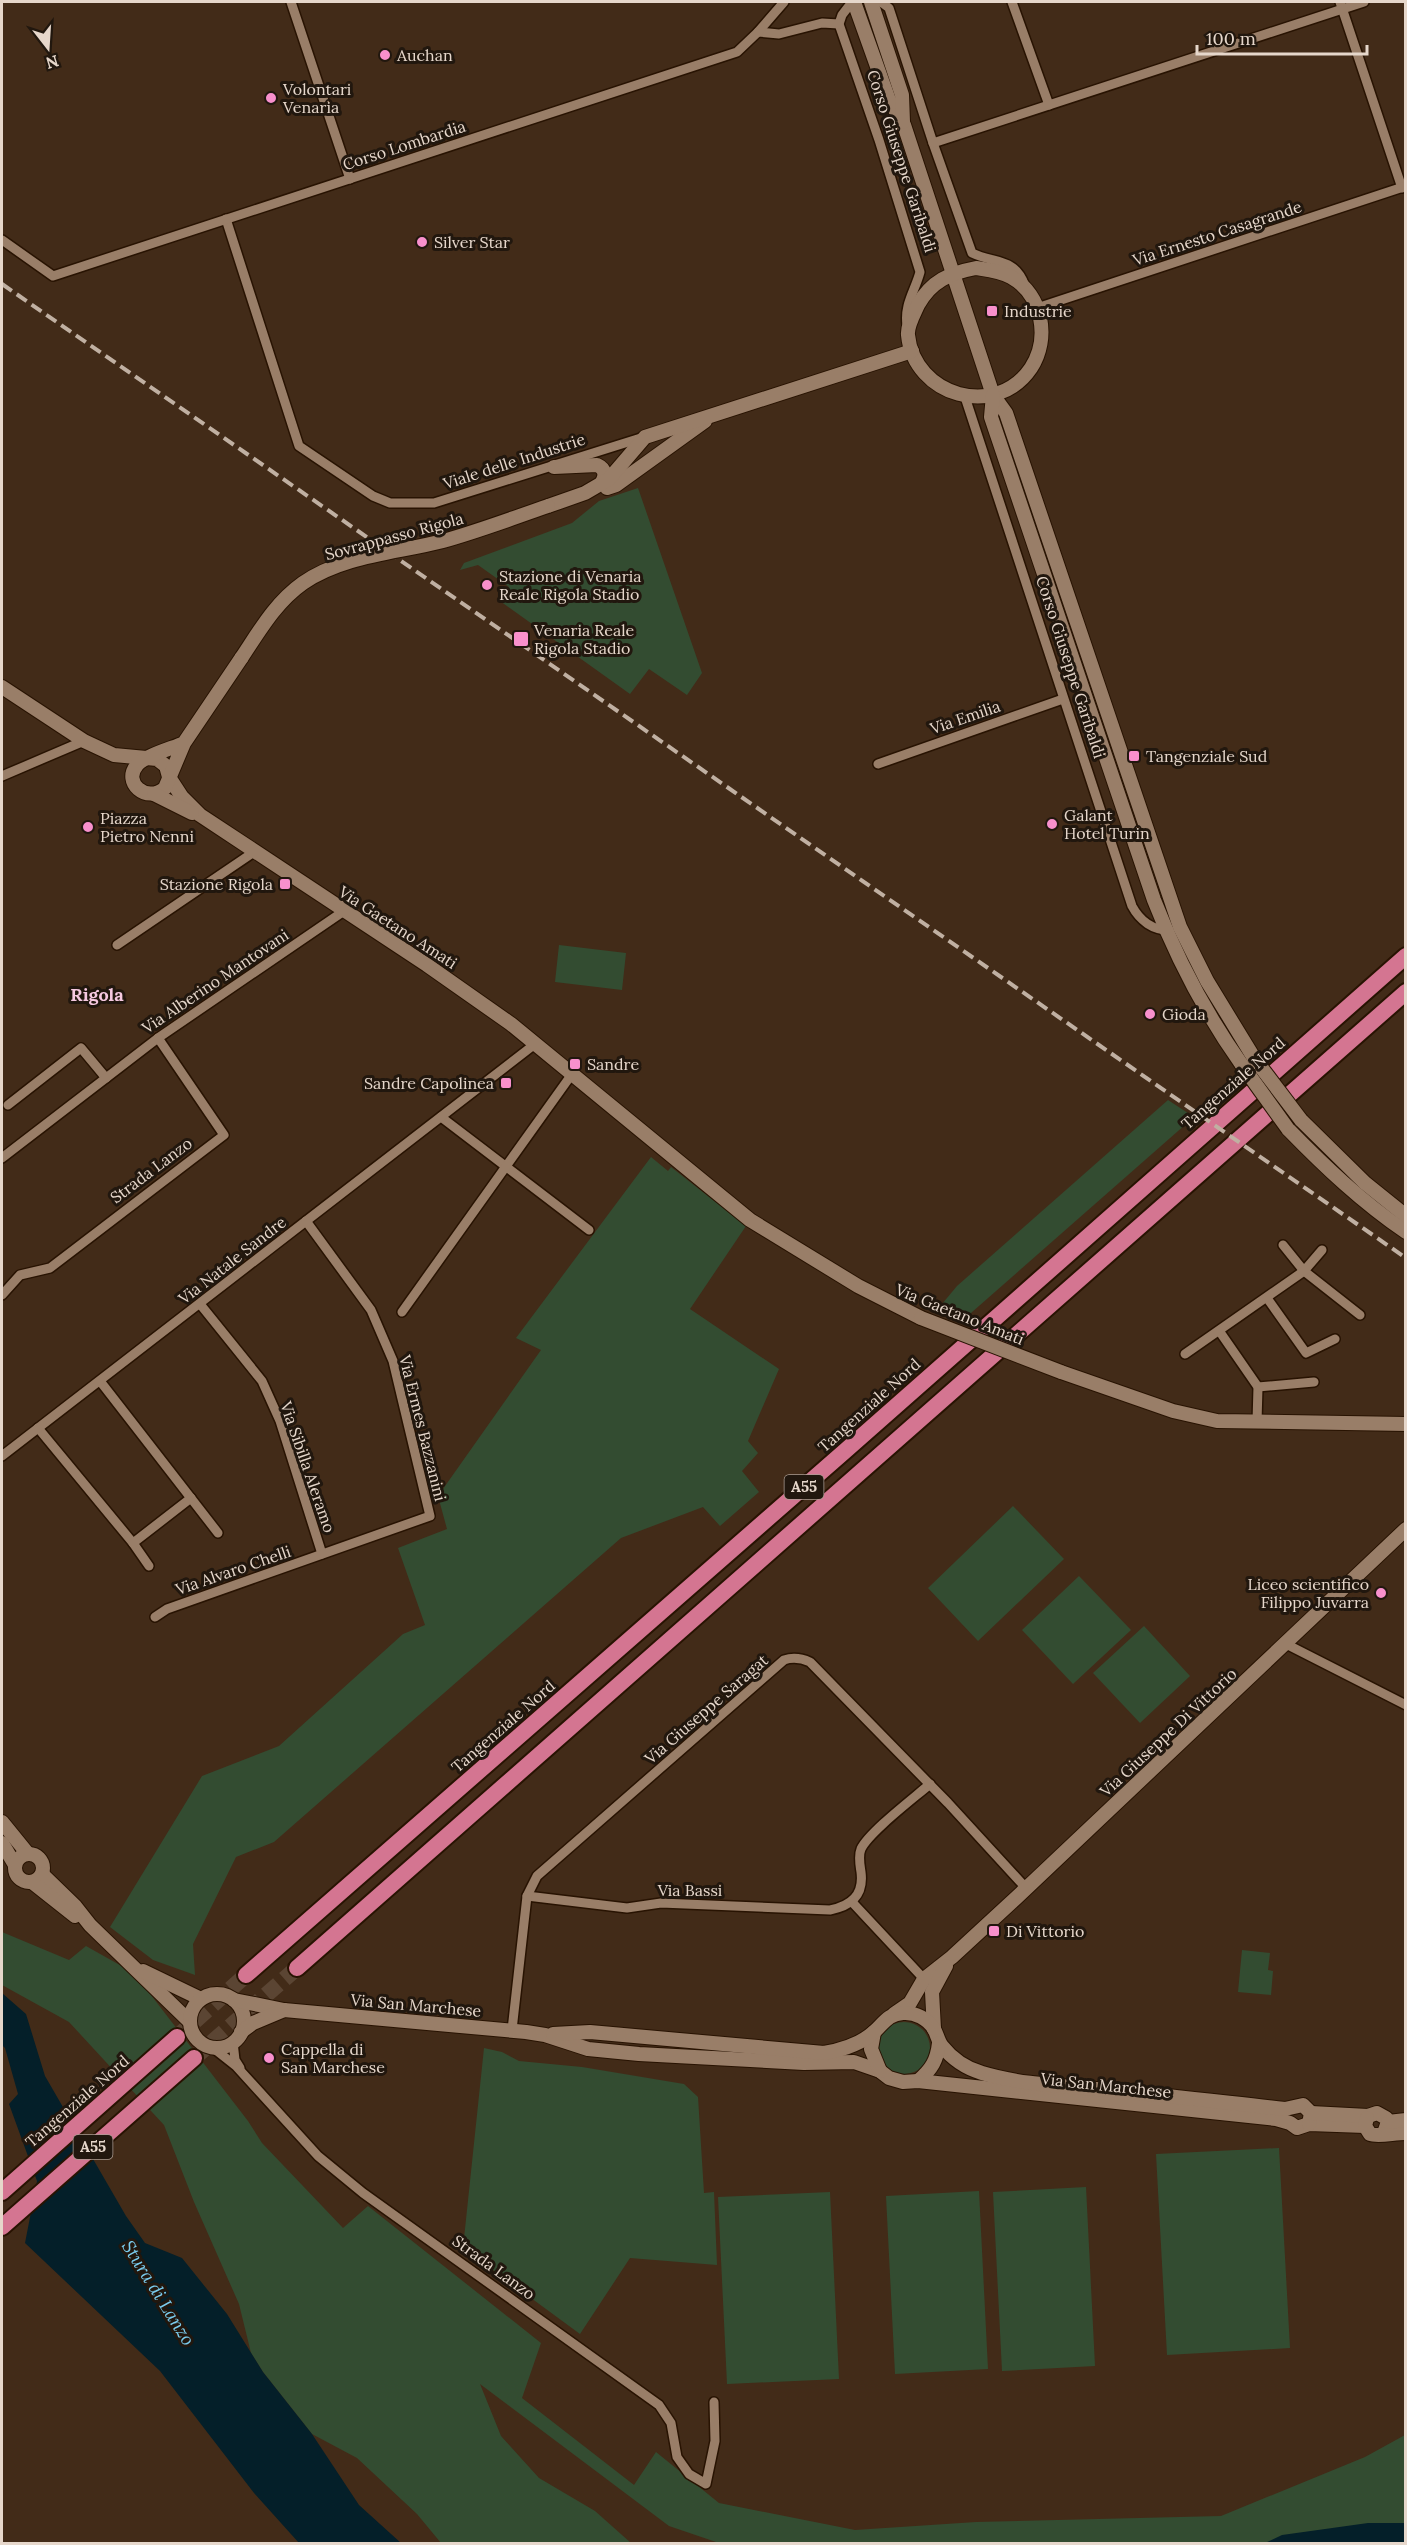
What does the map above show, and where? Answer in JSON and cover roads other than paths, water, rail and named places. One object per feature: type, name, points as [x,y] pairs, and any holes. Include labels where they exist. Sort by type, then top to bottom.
[{"type":"highway","name":"Tangenziale Nord","points":[[246,1976],[1406,956]]},
{"type":"highway","name":"A55","points":[[297,1968],[1406,992]]},
{"type":"highway","name":"Tangenziale Nord","points":[[2,2192],[172,2042]]},
{"type":"highway","name":"A55","points":[[2,2227],[189,2063]]},
{"type":"street","points":[[291,2],[350,178]]},
{"type":"street","name":"Corso Lombardia","points":[[2,240],[53,276],[737,52],[784,2]]},
{"type":"street","name":"Corso Giuseppe Garibaldi","points":[[881,2],[889,8],[972,253],[1003,261],[1022,277],[1037,308],[1042,325],[1041,344],[1036,361],[1026,376],[1012,387],[993,396],[965,397],[937,384],[922,369],[912,351],[908,334],[907,304],[916,287],[920,272],[839,24],[842,15],[853,2],[889,100],[904,124],[993,396],[1006,413],[1180,927],[1248,1061],[1288,1129],[1330,1172],[1406,1232]]},
{"type":"street","name":"Corso Giuseppe Garibaldi","points":[[871,2],[902,95],[904,124]]},
{"type":"street","points":[[1012,2],[1049,105]]},
{"type":"street","points":[[933,143],[1341,5],[1364,2]]},
{"type":"street","points":[[1341,5],[1404,187]]},
{"type":"street","points":[[758,32],[779,34],[822,23],[839,24]]},
{"type":"street","name":"Via Ernesto Casagrande","points":[[1037,308],[1404,187]]},
{"type":"street","name":"Viale delle Industrie","points":[[226,219],[299,446],[373,496],[390,503],[434,503],[554,467],[912,351]]},
{"type":"street","name":"Corso Giuseppe Garibaldi","points":[[908,334],[912,316],[924,294],[938,280],[953,272],[976,268],[999,271],[1026,288]]},
{"type":"street","name":"Corso Giuseppe Garibaldi","points":[[993,396],[991,417],[1166,930],[1198,998],[1248,1061],[1301,1120],[1365,1183],[1406,1216]]},
{"type":"street","name":"Corso Giuseppe Garibaldi","points":[[965,397],[1132,906],[1150,925],[1158,930],[1166,930]]},
{"type":"street","name":"Viale delle Industrie","points":[[585,493],[615,485],[716,413]]},
{"type":"street","name":"Viale delle Industrie","points":[[548,506],[585,493],[602,484],[615,474],[645,436]]},
{"type":"street","points":[[554,467],[597,465],[604,471],[602,484]]},
{"type":"street","name":"Sovrappasso Rigola","points":[[184,743],[282,602],[303,584],[324,571],[351,562],[445,540],[548,506]]},
{"type":"street","points":[[2,687],[84,741],[114,755],[162,762],[166,766],[169,777]]},
{"type":"street","name":"Via Emilia","points":[[878,764],[1063,699]]},
{"type":"street","points":[[2,776],[84,741]]},
{"type":"street","points":[[133,776],[136,766],[184,743]]},
{"type":"street","points":[[114,755],[133,776],[137,789],[154,794],[165,788],[184,743]]},
{"type":"street","name":"Via Gaetano Amati","points":[[169,777],[182,797],[200,815]]},
{"type":"street","name":"Via Gaetano Amati","points":[[154,794],[200,815],[427,965],[536,1044],[750,1220],[831,1271],[887,1302],[921,1318],[1061,1372],[1193,1417],[1217,1421],[1404,1423]]},
{"type":"street","points":[[117,945],[254,852]]},
{"type":"street","name":"Via Alberino Mantovani","points":[[2,1158],[158,1038],[344,912]]},
{"type":"street","points":[[1166,930],[1180,927]]},
{"type":"street","name":"Strada Lanzo","points":[[2,1294],[20,1275],[50,1268],[224,1135],[158,1038]]},
{"type":"street","name":"Via Natale Sandre","points":[[100,1381],[536,1044]]},
{"type":"street","points":[[8,1105],[81,1048],[106,1078]]},
{"type":"street","points":[[402,1312],[572,1074]]},
{"type":"street","points":[[441,1117],[589,1230]]},
{"type":"street","name":"Via Ermes Bazzanini","points":[[306,1221],[371,1310],[385,1340],[393,1361],[430,1516],[322,1554]]},
{"type":"street","points":[[1283,1245],[1304,1271],[1360,1315]]},
{"type":"street","points":[[1185,1354],[1220,1332],[1304,1271],[1322,1250]]},
{"type":"street","points":[[1267,1298],[1306,1353],[1335,1339]]},
{"type":"street","name":"Via Sibilla Aleramo","points":[[200,1304],[262,1382],[280,1421],[322,1554]]},
{"type":"street","points":[[1220,1332],[1258,1387],[1257,1422]]},
{"type":"street","points":[[2,1456],[100,1381],[218,1533]]},
{"type":"street","points":[[1258,1387],[1314,1383]]},
{"type":"street","points":[[38,1428],[149,1566]]},
{"type":"street","points":[[132,1543],[191,1498]]},
{"type":"street","name":"Via Giuseppe Di Vittorio","points":[[894,2014],[910,2003],[924,1979],[1026,1888],[1406,1529]]},
{"type":"street","name":"Via Alvaro Chelli","points":[[155,1617],[177,1605],[322,1554]]},
{"type":"street","points":[[1286,1644],[1406,1705]]},
{"type":"street","name":"Via Giuseppe Saragat","points":[[512,2030],[526,1896],[537,1876],[784,1660],[790,1658],[810,1662],[930,1784],[1026,1888]]},
{"type":"street","points":[[924,1979],[852,1902],[862,1880],[861,1849],[930,1784]]},
{"type":"street","points":[[2,1822],[28,1854],[41,1860],[37,1878]]},
{"type":"street","points":[[2,1843],[15,1865],[18,1878],[26,1882],[37,1878]]},
{"type":"street","points":[[15,1865],[20,1858],[28,1854]]},
{"type":"street","points":[[37,1878],[68,1912],[90,1925],[190,2022],[196,2038],[212,2047],[226,2046],[237,2037],[243,2015],[234,2000],[218,1994],[201,1999],[191,2013],[190,2022]]},
{"type":"street","name":"Via Bassi","points":[[526,1896],[627,1908],[660,1903],[830,1910],[843,1908],[852,1902]]},
{"type":"street","name":"Via Giuseppe Di Vittorio","points":[[937,2036],[931,2007],[932,1992],[952,1956]]},
{"type":"street","points":[[133,1967],[201,1999]]},
{"type":"street","name":"Via San Marchese","points":[[234,2000],[284,2010],[512,2030],[545,2035],[588,2049],[804,2063],[847,2061],[880,2071],[889,2078],[903,2082],[918,2081],[1290,2122]]},
{"type":"street","name":"Via San Marchese","points":[[237,2037],[254,2023],[284,2010]]},
{"type":"street","name":"Via San Marchese","points":[[545,2035],[590,2032],[824,2053],[840,2050],[874,2032],[882,2021],[894,2014],[905,2013],[926,2020],[954,2060],[965,2068],[1003,2079],[1292,2108]]},
{"type":"street","points":[[874,2032],[871,2049],[880,2071]]},
{"type":"street","points":[[918,2081],[930,2071],[937,2059],[937,2036]]},
{"type":"street","name":"Strada Lanzo","points":[[237,2037],[235,2060],[247,2080]]},
{"type":"street","name":"Strada Lanzo","points":[[212,2047],[236,2066],[318,2157],[363,2193],[659,2405],[670,2423],[677,2457],[689,2474],[706,2484],[715,2441],[714,2402]]},
{"type":"street","points":[[1310,2119],[1303,2105],[1292,2108],[1288,2118],[1297,2128],[1310,2119],[1367,2121],[1370,2134],[1374,2136],[1406,2120]]},
{"type":"street","points":[[1386,2128],[1406,2133]]},
{"type":"water","name":"Stura di Lanzo","points":[[2,1993],[26,2014],[45,2076],[126,2216],[145,2243],[182,2258],[227,2314],[263,2372],[312,2434],[359,2505],[401,2543],[299,2543],[254,2493],[160,2371],[25,2243],[37,2181],[9,2104],[18,2094],[5,2048],[2,2045]]},
{"type":"water","points":[[1368,2523],[1405,2523],[1405,2543],[1265,2543],[1282,2535]]},
{"type":"tunnel","points":[[194,2058],[297,1968]]},
{"type":"tunnel","points":[[177,2037],[246,1975]]},
{"type":"railway","points":[[2,284],[1406,1258]]},
{"type":"place","name":"Auchan","points":[[385,55]]},
{"type":"place","name":"Volontari Venaria","points":[[271,98]]},
{"type":"place","name":"Silver Star","points":[[422,242]]},
{"type":"place","name":"Industrie","points":[[992,311]]},
{"type":"place","name":"Stazione di Venaria Reale Rigola Stadio","points":[[487,585]]},
{"type":"place","name":"Venaria Reale Rigola Stadio","points":[[521,639]]},
{"type":"place","name":"Tangenziale Sud","points":[[1134,756]]},
{"type":"place","name":"Galant Hotel Turin","points":[[1052,824]]},
{"type":"place","name":"Piazza Pietro Nenni","points":[[88,827]]},
{"type":"place","name":"Stazione Rigola","points":[[285,884]]},
{"type":"place","name":"Gioda","points":[[1150,1014]]},
{"type":"place","name":"Sandre","points":[[575,1064]]},
{"type":"place","name":"Sandre Capolinea","points":[[506,1083]]},
{"type":"place","name":"Liceo scientifico Filippo Juvarra","points":[[1381,1593]]},
{"type":"place","name":"Di Vittorio","points":[[994,1931]]},
{"type":"place","name":"Cappella di San Marchese","points":[[269,2058]]},
{"type":"district","name":"Rigola","points":[[97,995]]}]
